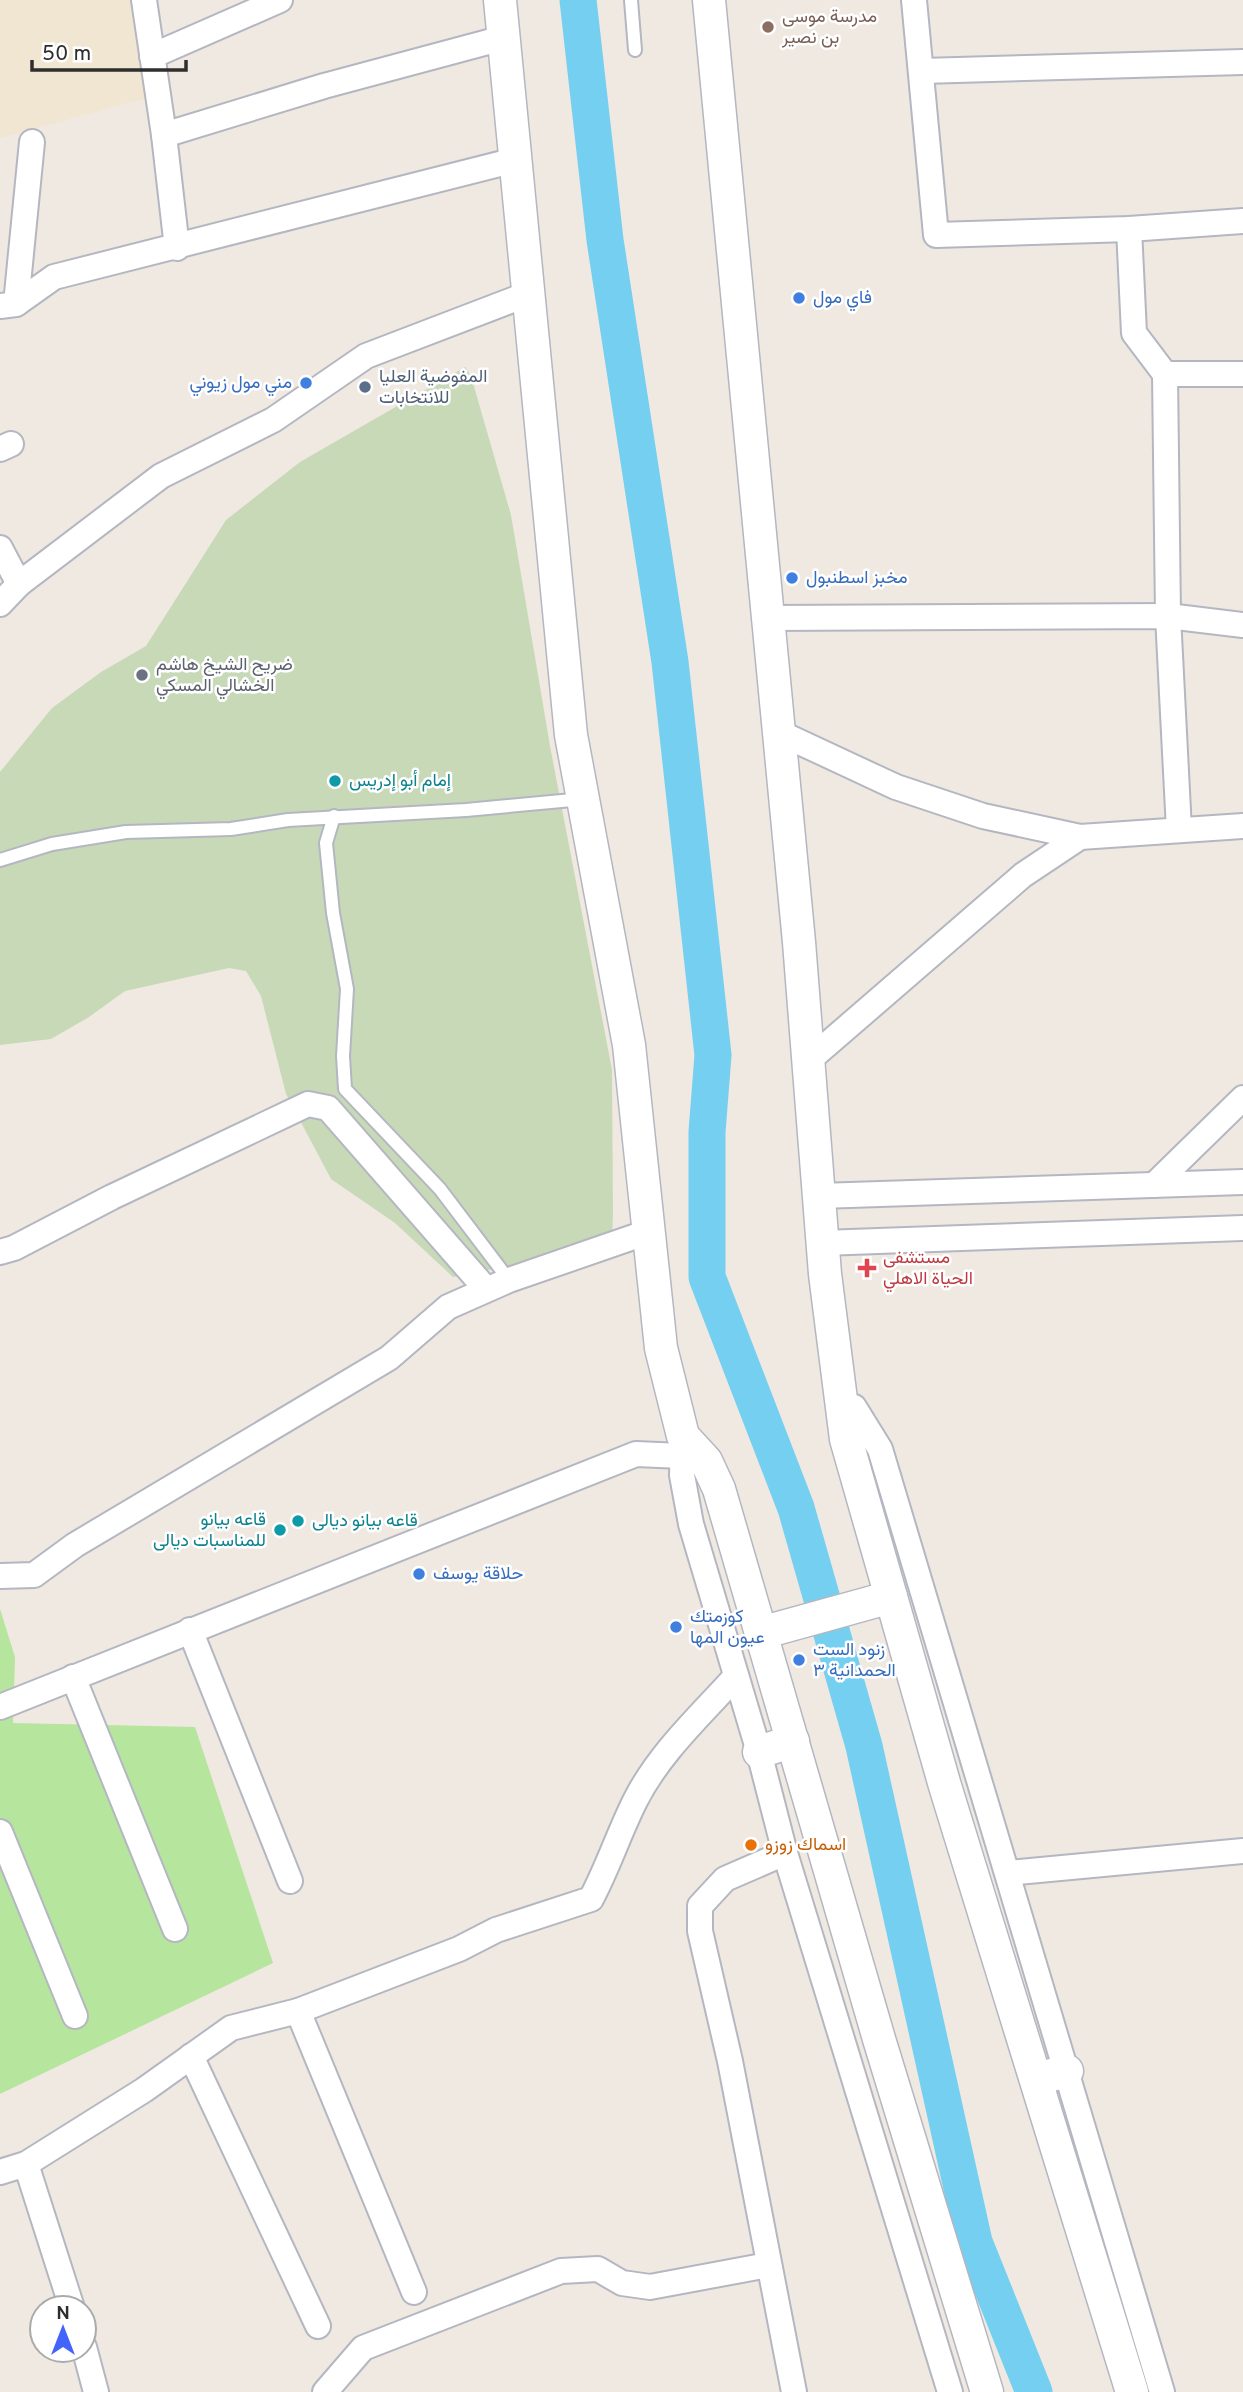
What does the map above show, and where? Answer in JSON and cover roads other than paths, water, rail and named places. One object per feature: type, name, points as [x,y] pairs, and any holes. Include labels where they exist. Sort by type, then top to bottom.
[{"type":"street","points":[[144,0],[177,248]]},
{"type":"street","points":[[152,56],[279,0]]},
{"type":"street","points":[[500,0],[571,735],[629,1045],[661,1348],[683,1446],[688,1512],[759,1752],[785,1853],[950,2392]]},
{"type":"street","points":[[709,0],[770,618],[822,1242],[846,1439],[891,1597],[1132,2392]]},
{"type":"street","points":[[914,0],[936,235],[1129,229],[1243,221]]},
{"type":"street","points":[[164,135],[324,86],[503,38]]},
{"type":"street","points":[[922,71],[1243,62]]},
{"type":"street","points":[[8,305],[32,142]]},
{"type":"street","points":[[8,305],[54,277],[177,248],[515,160]]},
{"type":"street","points":[[1129,229],[1134,333],[1165,374],[1168,616],[1179,830]]},
{"type":"street","points":[[0,604],[19,584],[161,476],[273,420],[366,356],[527,294]]},
{"type":"street","points":[[1165,374],[1243,374]]},
{"type":"street","points":[[0,548],[19,584]]},
{"type":"street","points":[[770,618],[1168,616],[1243,625]]},
{"type":"street","points":[[780,733],[896,787],[983,816],[1080,837],[1243,826]]},
{"type":"street","points":[[808,1061],[920,960],[1023,874],[1080,837]]},
{"type":"street","points":[[1154,1185],[1243,1098]]},
{"type":"street","points":[[0,1251],[14,1248],[112,1197],[308,1104],[328,1108],[486,1289]]},
{"type":"street","points":[[819,1196],[1243,1182]]},
{"type":"street","points":[[822,1242],[1243,1228]]},
{"type":"street","points":[[0,1576],[34,1575],[75,1545],[389,1358],[448,1307],[509,1280],[648,1231]]},
{"type":"street","points":[[840,1404],[854,1407],[880,1449],[1163,2392]]},
{"type":"street","points":[[0,1707],[636,1454],[683,1446],[706,1461],[716,1481],[987,2392]]},
{"type":"street","points":[[761,1633],[891,1597]]},
{"type":"street","points":[[190,1630],[290,1881]]},
{"type":"street","points":[[0,2172],[26,2164],[231,2028],[298,2011],[459,1949],[496,1930],[591,1899],[612,1860],[635,1801],[662,1758],[736,1676]]},
{"type":"street","points":[[74,1677],[175,1929]]},
{"type":"street","points":[[759,1752],[793,1741]]},
{"type":"street","points":[[0,1832],[75,2016]]},
{"type":"street","points":[[785,1853],[725,1880],[700,1906],[700,1931],[730,2061],[794,2392]]},
{"type":"street","points":[[1008,1873],[1241,1858]]},
{"type":"street","points":[[298,2011],[414,2292]]},
{"type":"street","points":[[191,2056],[318,2326]]},
{"type":"street","points":[[1036,2079],[1067,2071]]},
{"type":"street","points":[[26,2164],[68,2294]]},
{"type":"street","points":[[325,2392],[363,2348],[561,2271],[598,2269],[622,2283],[650,2287],[768,2265]]},
{"type":"street","points":[[89,2364],[96,2392]]},
{"type":"lane","points":[[631,0],[635,50]]},
{"type":"lane","points":[[0,860],[52,844],[126,832],[231,828],[334,816],[489,808],[583,799]]},
{"type":"lane","points":[[334,816],[326,843],[333,913],[347,989],[343,1056],[345,1089],[440,1189],[509,1280]]},
{"type":"waterway","points":[[578,0],[605,240],[670,662],[713,1055],[707,1132],[707,1277],[796,1508],[864,1746],[974,2242],[1034,2392]]},
{"type":"place","name":"مدرسة موسى بن نصير","points":[[768,27]]},
{"type":"place","name":"فاي مول","points":[[799,298]]},
{"type":"place","name":"مني مول زيوني","points":[[306,383]]},
{"type":"place","name":"المفوضية العليا للانتخابات","points":[[365,387]]},
{"type":"place","name":"مخبز اسطنبول","points":[[792,578]]},
{"type":"place","name":"ضريح الشيخ هاشم الخشالي المسكي","points":[[142,675]]},
{"type":"place","name":"إمام أبو إدريس","points":[[335,781]]},
{"type":"place","name":"مستشفى الحياة الاهلي","points":[[867,1268]]},
{"type":"place","name":"قاعه بيانو ديالى","points":[[298,1521]]},
{"type":"place","name":"قاعه بيانو للمناسبات ديالى","points":[[280,1530]]},
{"type":"place","name":"حلاقة يوسف","points":[[419,1574]]},
{"type":"place","name":"كوزمتك عيون المها","points":[[676,1627]]},
{"type":"place","name":"زنود الست الحمدانية ٣","points":[[799,1660]]},
{"type":"place","name":"اسماك زوزو","points":[[751,1845]]}]
